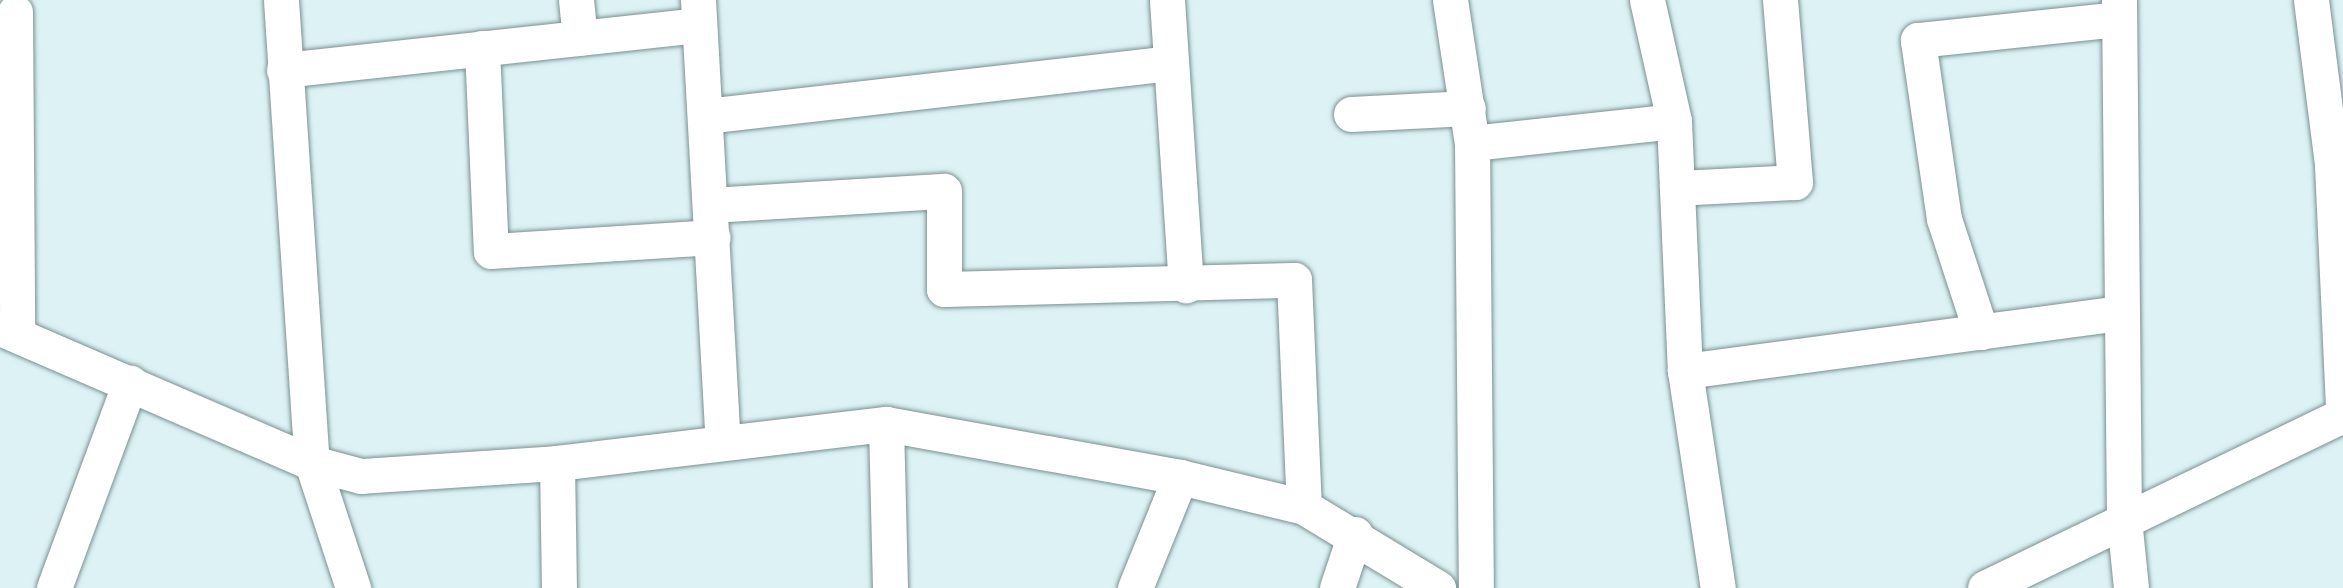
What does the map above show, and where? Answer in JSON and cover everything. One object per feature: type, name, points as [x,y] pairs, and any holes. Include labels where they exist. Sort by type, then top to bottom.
[{"type":"street","points":[[281,0],[312,463],[354,588]]},
{"type":"street","points":[[576,0],[580,37]]},
{"type":"street","points":[[1167,0],[1186,285]]},
{"type":"street","points":[[1450,0],[1472,143],[1476,588]]},
{"type":"street","points":[[1647,0],[1674,121],[1685,371],[1718,588]]},
{"type":"street","points":[[1677,188],[1795,182],[1780,0]]},
{"type":"street","points":[[2311,0],[2332,165],[2343,408]]},
{"type":"street","points":[[1981,332],[1944,219],[1918,40],[2119,10],[2124,519],[2132,588]]},
{"type":"street","points":[[15,12],[9,331],[312,463],[360,476],[397,477],[557,463],[886,424],[1180,477],[1304,507],[1355,534],[1438,588]]},
{"type":"street","points":[[284,70],[580,37],[698,13],[713,221],[723,442]]},
{"type":"street","points":[[482,48],[491,251],[944,191],[944,289],[1186,285],[1294,280],[1304,507]]},
{"type":"street","points":[[706,116],[1170,63]]},
{"type":"street","points":[[1351,114],[1468,108]]},
{"type":"street","points":[[1472,143],[1674,121]]},
{"type":"street","points":[[1685,371],[2121,313]]},
{"type":"street","points":[[54,588],[130,383]]},
{"type":"street","points":[[1986,588],[2343,415]]},
{"type":"street","points":[[886,424],[890,588]]},
{"type":"street","points":[[557,463],[559,588]]},
{"type":"street","points":[[1135,588],[1180,477]]},
{"type":"street","points":[[1337,588],[1355,534]]}]
